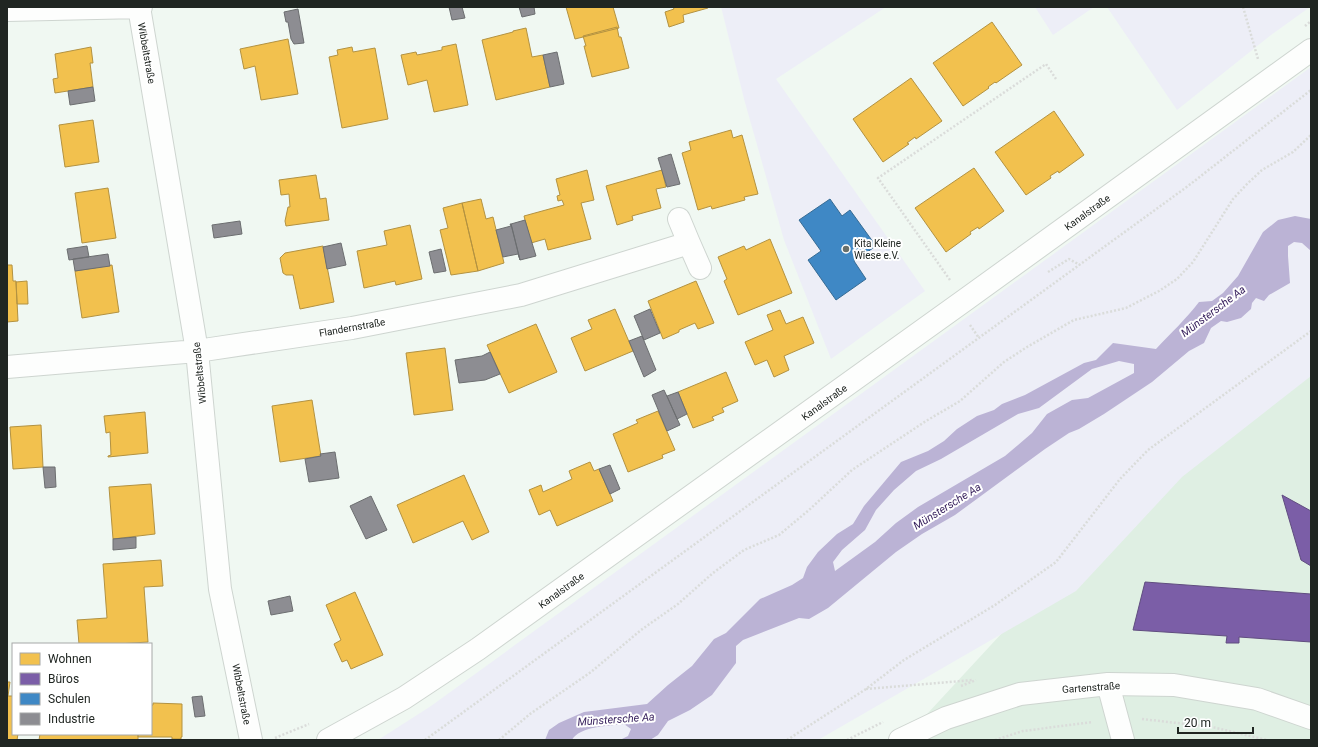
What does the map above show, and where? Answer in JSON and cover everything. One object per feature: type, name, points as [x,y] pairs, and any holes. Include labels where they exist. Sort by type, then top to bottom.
[{"type":"street","points":[[7,10],[140,7]]},
{"type":"street","name":"Wibbeltstraße","points":[[140,7],[197,351],[220,589],[251,740]]},
{"type":"street","name":"Kanalstraße","points":[[328,740],[404,698],[478,649],[1311,50]]},
{"type":"street","points":[[679,219],[700,268]]},
{"type":"street","name":"Flandernstraße","points":[[7,367],[197,351],[352,328],[521,295],[689,243]]},
{"type":"street","points":[[1108,684],[1123,740]]},
{"type":"street","name":"Gartenstraße","points":[[900,740],[946,718],[1020,694],[1108,684],[1174,685],[1257,699],[1311,718]]},
{"type":"path","points":[[951,282],[878,178],[1046,64],[1056,79]]},
{"type":"path","points":[[425,740],[1188,186],[1311,90]]},
{"type":"path","points":[[500,740],[530,714],[591,672],[641,630],[678,604],[713,573],[744,550],[779,535],[809,510],[852,470],[926,421],[960,401],[1004,362],[1074,320],[1126,308],[1159,291],[1177,279],[1193,262],[1233,200],[1247,184],[1262,170],[1293,152],[1311,135]]},
{"type":"path","points":[[968,323],[979,338]]},
{"type":"path","points":[[787,740],[866,689],[904,660],[995,605],[1056,562],[1120,479],[1148,450],[1311,331]]},
{"type":"path","points":[[866,689],[976,680]]},
{"type":"path","points":[[271,740],[284,733]]},
{"type":"shaded area","points":[[721,7],[886,7],[776,79],[925,291],[831,359],[784,240],[744,99]]},
{"type":"shaded area","points":[[1035,7],[1094,7],[1053,35]]},
{"type":"shaded area","points":[[1107,7],[1310,7],[1271,35],[1177,110]]},
{"type":"shaded area","points":[[1311,67],[1311,376],[1182,477],[1076,591],[818,740],[378,740],[431,706]]},
{"type":"shaded area","points":[[1311,357],[1311,740],[903,740],[1162,460]]},
{"type":"water","name":"Münstersche Aa","points":[[1295,216],[1311,219],[1311,251],[1302,243],[1294,242],[1288,246],[1290,283],[1269,295],[1264,301],[1256,298],[1252,303],[1251,309],[1241,318],[1227,322],[1221,321],[1211,328],[1204,343],[1189,351],[1152,382],[1104,414],[1079,429],[1069,433],[955,515],[922,534],[896,552],[828,608],[809,619],[799,618],[743,640],[736,646],[736,663],[712,695],[690,710],[668,721],[658,735],[650,740],[620,740],[628,736],[631,729],[624,724],[588,729],[576,735],[572,740],[545,740],[549,730],[559,723],[584,712],[647,704],[692,666],[714,639],[726,633],[760,599],[792,585],[803,578],[807,567],[818,552],[837,534],[853,524],[864,506],[901,462],[928,451],[977,416],[994,410],[1002,404],[1025,395],[1084,363],[1096,360],[1113,343],[1156,349],[1199,302],[1212,301],[1223,293],[1238,276],[1263,232],[1278,220]],"holes":[[[1119,361],[1134,364],[1134,373],[1088,398],[1072,400],[1047,414],[1032,433],[1005,456],[918,507],[896,523],[875,542],[835,571],[833,562],[842,550],[865,530],[876,510],[894,490],[916,471],[941,459],[1018,414],[1039,408],[1092,369]]]},
{"type":"building: Wohnen","points":[[566,7],[613,7],[619,28],[575,39]]},
{"type":"building: Wohnen","points":[[673,7],[708,8],[683,15],[684,22],[669,27],[665,12],[674,9]]},
{"type":"building: Wohnen","points":[[992,22],[1022,65],[996,83],[995,82],[963,106],[933,63]]},
{"type":"building: Wohnen","points":[[617,27],[629,68],[592,77],[583,36]]},
{"type":"building: Wohnen","points":[[526,28],[532,57],[543,55],[550,87],[496,100],[482,40]]},
{"type":"building: Wohnen","points":[[288,39],[298,94],[261,100],[255,66],[244,69],[240,49]]},
{"type":"building: Wohnen","points":[[456,44],[468,105],[434,112],[427,80],[408,85],[401,55],[416,52],[417,55],[442,50],[442,47]]},
{"type":"building: Wohnen","points":[[91,47],[93,63],[90,63],[93,87],[55,93],[53,79],[58,78],[55,54]]},
{"type":"building: Wohnen","points":[[352,47],[353,52],[375,48],[388,119],[342,128],[329,57],[338,55],[337,50]]},
{"type":"building: Wohnen","points":[[911,78],[942,121],[916,139],[915,137],[907,143],[909,144],[883,162],[853,119]]},
{"type":"building: Wohnen","points":[[1054,111],[1084,155],[1059,173],[1058,171],[1050,176],[1051,178],[1026,195],[995,152]]},
{"type":"building: Wohnen","points":[[93,120],[99,162],[65,167],[59,125]]},
{"type":"building: Wohnen","points":[[731,130],[733,138],[742,135],[758,194],[744,197],[745,200],[712,209],[711,206],[698,210],[682,153],[691,150],[689,142]]},
{"type":"building: Wohnen","points":[[974,168],[1004,211],[979,229],[978,227],[970,232],[971,234],[946,252],[915,208]]},
{"type":"building: Wohnen","points":[[587,170],[594,200],[581,203],[591,239],[548,250],[545,239],[531,243],[524,216],[564,205],[562,200],[558,201],[557,196],[560,195],[556,179]]},
{"type":"building: Wohnen","points":[[662,170],[666,187],[656,189],[661,208],[632,216],[633,220],[617,225],[606,186]]},
{"type":"building: Wohnen","points":[[316,175],[320,199],[326,198],[329,220],[286,226],[285,221],[288,207],[290,207],[289,194],[281,195],[279,180]]},
{"type":"building: Wohnen","points":[[108,188],[116,238],[82,243],[75,193]]},
{"type":"building: Wohnen","points":[[481,199],[486,219],[493,217],[504,263],[478,271],[462,203]]},
{"type":"building: Wohnen","points":[[462,203],[478,271],[451,275],[440,230],[448,228],[443,208]]},
{"type":"building: Wohnen","points":[[410,225],[422,279],[396,285],[395,281],[364,288],[357,251],[387,245],[384,231]]},
{"type":"building: Wohnen","points":[[770,239],[792,293],[738,315],[724,281],[727,279],[718,257],[744,246],[746,250]]},
{"type":"building: Wohnen","points":[[323,246],[334,302],[300,309],[293,275],[286,275],[283,273],[280,258],[285,253]]},
{"type":"building: Wohnen","points":[[7,265],[12,265],[13,281],[16,281],[18,321],[7,322]]},
{"type":"building: Wohnen","points":[[112,265],[119,312],[82,318],[75,271]]},
{"type":"building: Wohnen","points":[[27,281],[28,304],[17,304],[16,282]]},
{"type":"building: Wohnen","points":[[696,281],[714,323],[698,329],[695,323],[663,339],[648,301]]},
{"type":"building: Wohnen","points":[[615,309],[633,351],[585,371],[571,338],[592,329],[588,320]]},
{"type":"building: Wohnen","points":[[780,310],[786,324],[803,317],[814,343],[784,356],[789,370],[774,377],[767,360],[755,365],[745,342],[773,330],[767,315]]},
{"type":"building: Wohnen","points":[[536,324],[557,372],[509,393],[487,345]]},
{"type":"building: Wohnen","points":[[445,348],[453,410],[414,415],[406,353]]},
{"type":"building: Wohnen","points":[[726,372],[738,401],[722,408],[724,412],[712,417],[714,420],[693,428],[678,392]]},
{"type":"building: Wohnen","points":[[312,400],[321,456],[280,462],[272,406]]},
{"type":"building: Wohnen","points":[[658,411],[675,450],[662,455],[663,458],[628,472],[613,434],[638,423],[636,420]]},
{"type":"building: Wohnen","points":[[145,412],[148,453],[108,457],[111,455],[110,432],[106,433],[104,416]]},
{"type":"building: Wohnen","points":[[41,425],[43,467],[13,469],[10,427]]},
{"type":"building: Wohnen","points":[[590,462],[594,471],[599,469],[613,501],[557,526],[550,510],[539,515],[529,490],[541,485],[543,492],[572,479],[569,471]]},
{"type":"building: Wohnen","points":[[464,475],[489,532],[472,540],[463,521],[413,543],[397,505]]},
{"type":"building: Wohnen","points":[[151,484],[155,534],[113,539],[109,487]]},
{"type":"building: Wohnen","points":[[161,560],[163,586],[144,587],[148,642],[79,643],[77,620],[107,618],[103,564]]},
{"type":"building: Wohnen","points":[[355,592],[383,655],[351,669],[347,660],[342,662],[334,644],[341,640],[326,605]]},
{"type":"building: Wohnen","points":[[7,682],[10,682],[8,696],[12,696],[12,735],[18,735],[17,740],[7,740]]},
{"type":"building: Wohnen","points":[[153,703],[182,704],[181,739],[172,739],[172,737],[138,737],[138,735],[152,735]]},
{"type":"building: Wohnen","points":[[40,735],[138,735],[138,740],[39,740]]},
{"type":"building: Büros","points":[[1282,495],[1311,511],[1311,566],[1301,560]]},
{"type":"building: Büros","points":[[1145,582],[1311,594],[1311,642],[1239,637],[1239,643],[1226,643],[1227,636],[1133,630]]},
{"type":"building: Schulen","name":"Kita Kleine Wiese e.V.","points":[[830,199],[842,216],[850,210],[876,246],[854,261],[866,279],[836,300],[808,260],[821,251],[799,220]]},
{"type":"building: Industrie","points":[[449,7],[462,7],[465,18],[452,20]]},
{"type":"building: Industrie","points":[[519,7],[534,7],[535,14],[522,17]]},
{"type":"building: Industrie","points":[[298,9],[304,43],[294,44],[291,39],[288,22],[286,22],[284,12]]},
{"type":"building: Industrie","points":[[557,52],[564,84],[550,87],[543,55]]},
{"type":"building: Industrie","points":[[93,87],[95,101],[70,105],[68,91]]},
{"type":"building: Industrie","points":[[671,154],[680,184],[667,187],[658,158]]},
{"type":"building: Industrie","points":[[525,220],[536,256],[520,260],[511,224]]},
{"type":"building: Industrie","points":[[240,221],[242,234],[214,238],[212,225]]},
{"type":"building: Industrie","points":[[511,224],[520,260],[518,254],[503,257],[496,230],[511,226]]},
{"type":"building: Industrie","points":[[341,243],[346,265],[327,269],[323,247]]},
{"type":"building: Industrie","points":[[87,246],[89,257],[69,260],[67,249]]},
{"type":"building: Industrie","points":[[441,249],[446,271],[434,273],[429,252]]},
{"type":"building: Industrie","points":[[108,254],[110,266],[75,271],[73,259]]},
{"type":"building: Industrie","points":[[650,309],[660,333],[644,340],[634,316]]},
{"type":"building: Industrie","points":[[642,336],[656,370],[644,377],[629,341]]},
{"type":"building: Industrie","points":[[490,352],[500,374],[485,380],[459,383],[455,360],[482,356]]},
{"type":"building: Industrie","points":[[664,390],[680,425],[667,431],[652,395]]},
{"type":"building: Industrie","points":[[678,392],[687,414],[677,419],[667,396]]},
{"type":"building: Industrie","points":[[335,452],[339,478],[309,482],[305,459],[321,456],[320,454]]},
{"type":"building: Industrie","points":[[610,465],[620,489],[610,494],[599,469]]},
{"type":"building: Industrie","points":[[43,467],[55,467],[56,487],[45,488]]},
{"type":"building: Industrie","points":[[371,496],[387,530],[366,539],[350,506]]},
{"type":"building: Industrie","points":[[136,537],[136,548],[113,550],[113,539]]},
{"type":"building: Industrie","points":[[290,596],[293,611],[271,615],[268,601]]},
{"type":"building: Industrie","points":[[202,696],[205,716],[195,717],[192,697]]},
{"type":"place","name":"Kita Kleine Wiese e.V.","points":[[846,249]]}]
